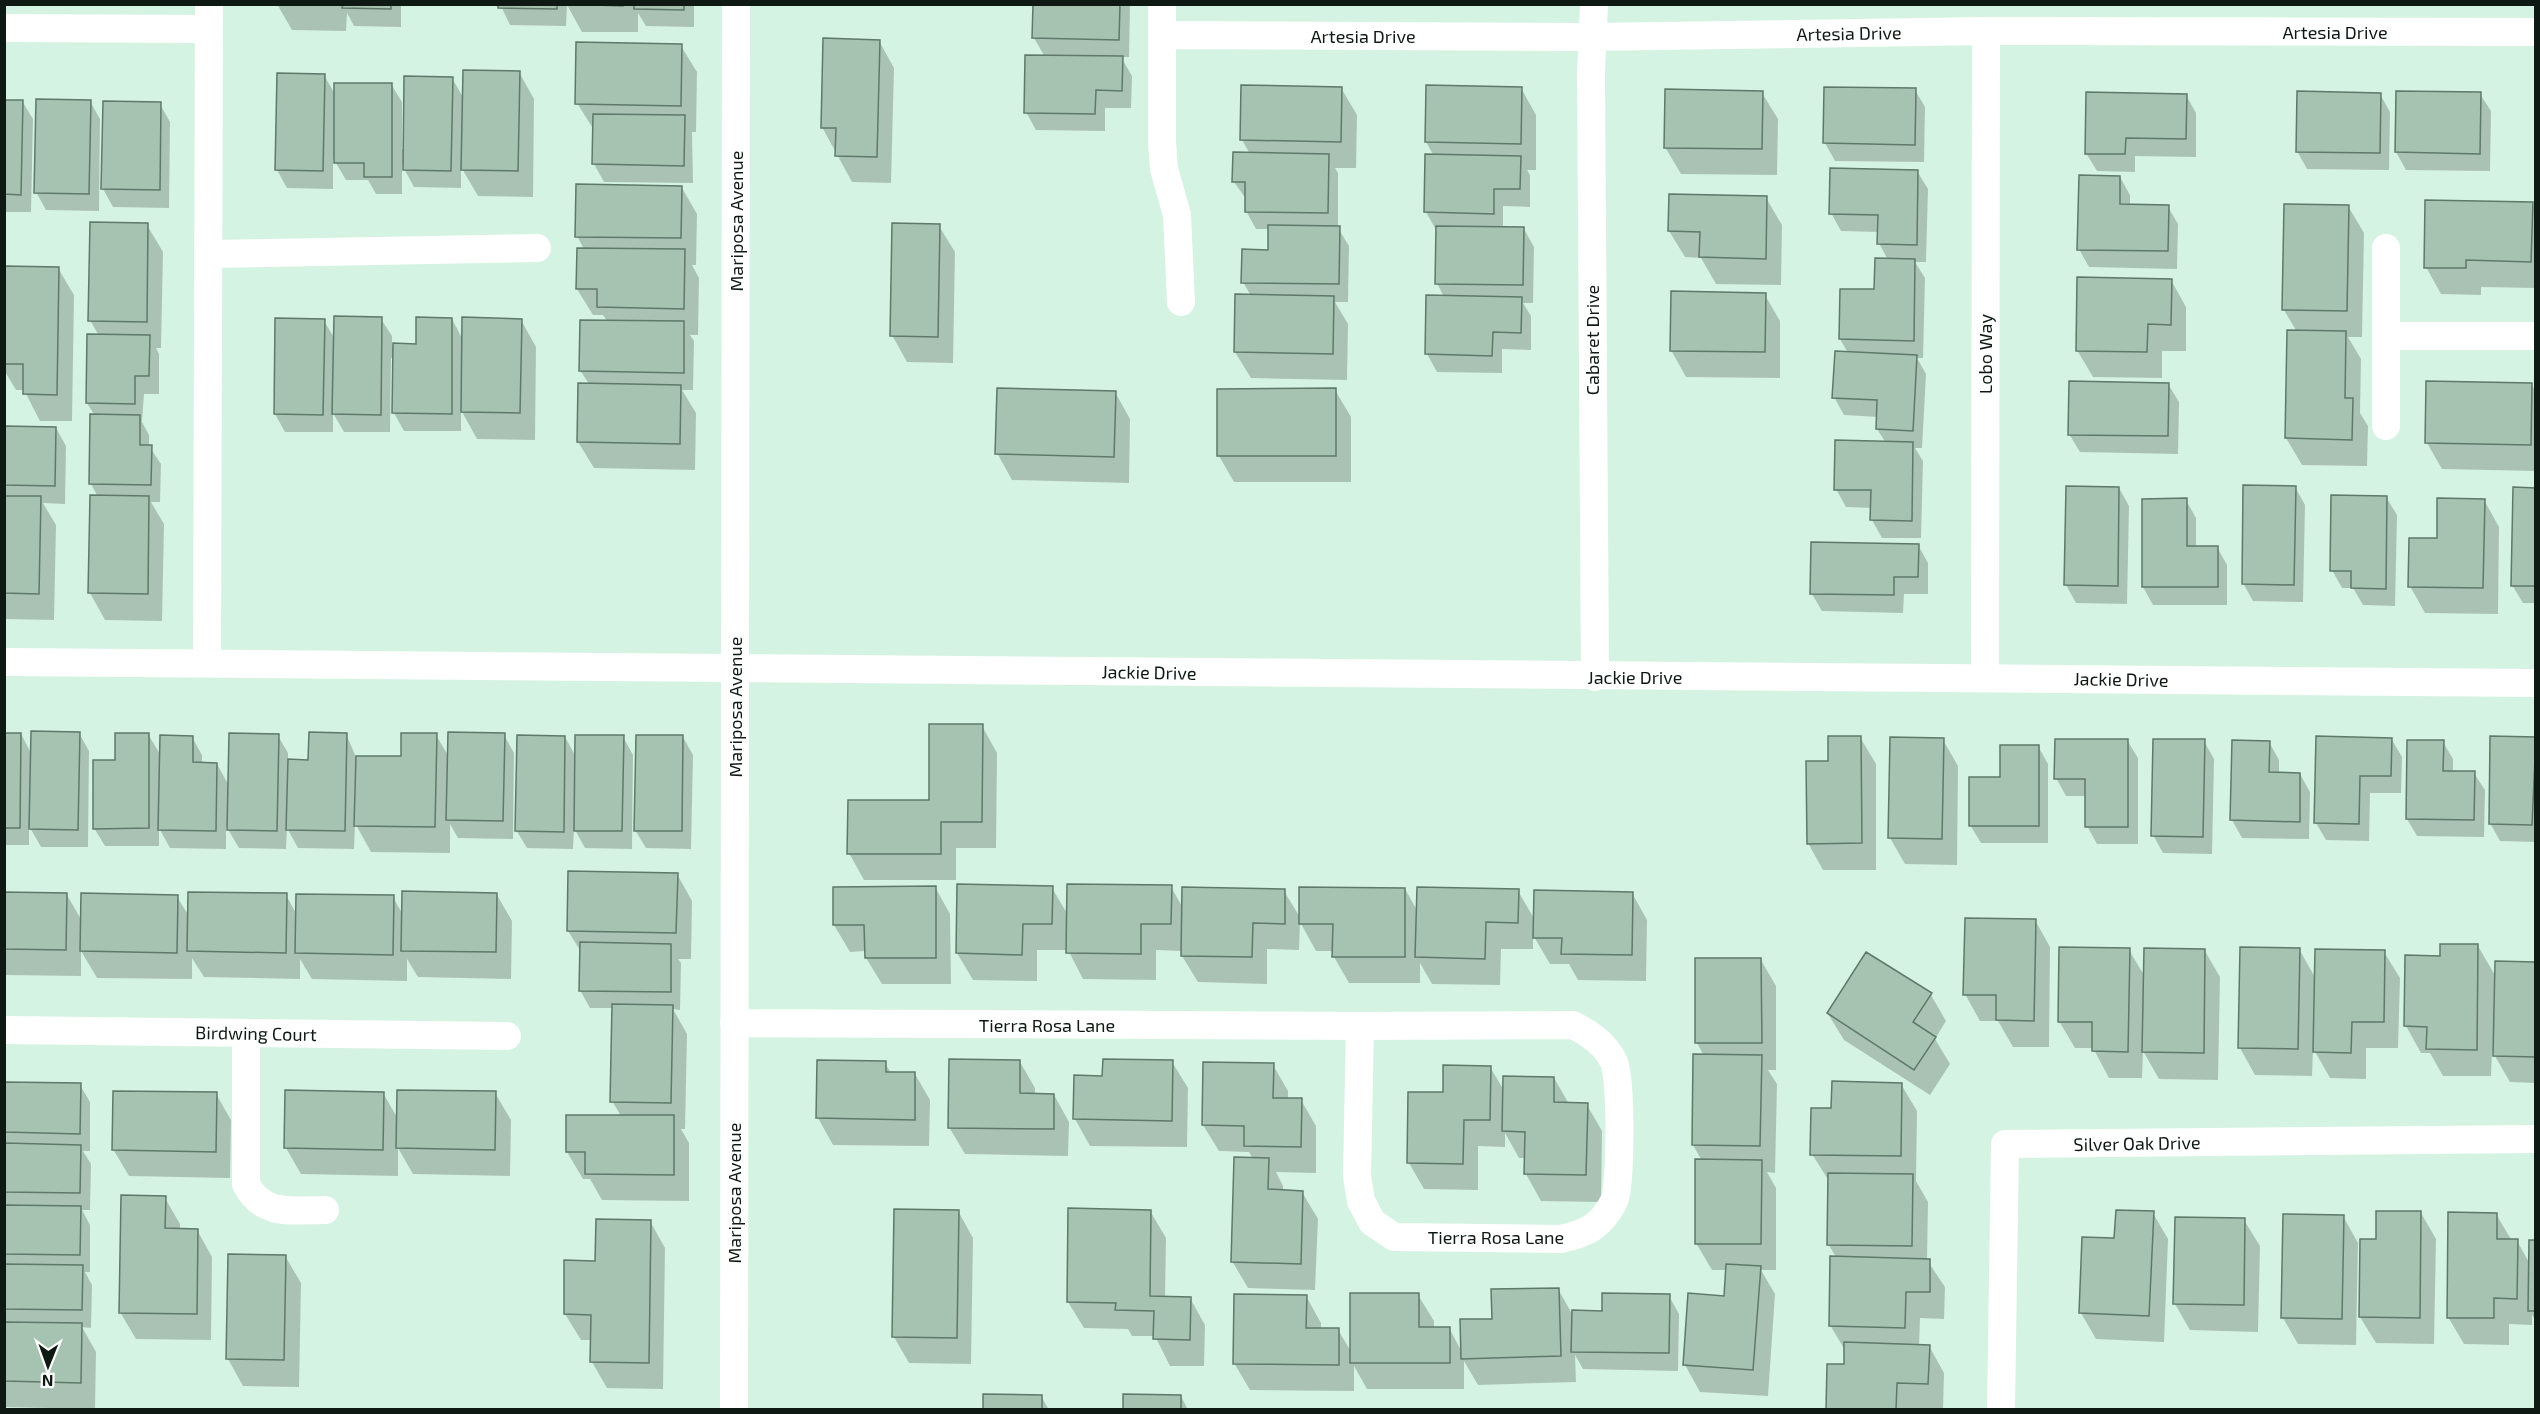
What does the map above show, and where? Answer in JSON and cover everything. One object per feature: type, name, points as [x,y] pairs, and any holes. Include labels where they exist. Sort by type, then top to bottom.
[{"type":"street","name":"Mariposa Avenue","points":[[734,1410],[736,4]]},
{"type":"street","points":[[1162,4],[1162,142],[1164,169],[1177,215],[1180,302]]},
{"type":"street","name":"Cabaret Drive","points":[[1594,4],[1591,37],[1595,676]]},
{"type":"street","points":[[4,28],[209,17],[207,663]]},
{"type":"street","name":"Artesia Drive","points":[[1163,35],[1591,37],[1986,31],[2535,32]]},
{"type":"street","name":"Lobo Way","points":[[1985,678],[1986,31]]},
{"type":"street","points":[[209,254],[537,248]]},
{"type":"street","points":[[2386,248],[2386,426]]},
{"type":"street","points":[[2386,336],[2535,336]]},
{"type":"street","name":"Jackie Drive","points":[[4,662],[2535,683]]},
{"type":"street","name":"Tierra Rosa Lane","points":[[734,1023],[1573,1025],[1597,1038],[1614,1062],[1620,1088],[1615,1199],[1602,1220],[1587,1234],[1561,1239],[1394,1237],[1372,1222],[1360,1201],[1357,1176],[1360,1026]]},
{"type":"street","name":"Birdwing Court","points":[[4,1030],[507,1036]]},
{"type":"street","points":[[246,1033],[246,1184],[253,1198],[277,1210],[325,1210]]},
{"type":"street","name":"Silver Oak Drive","points":[[2001,1410],[2005,1144],[2535,1139]]},
{"type":"building","points":[[343,4],[391,4],[391,9],[342,8]]},
{"type":"building","points":[[498,4],[557,4],[557,9],[498,8]]},
{"type":"building","points":[[565,4],[623,4],[623,6]]},
{"type":"building","points":[[634,4],[684,4],[684,10],[634,9]]},
{"type":"building","points":[[1033,4],[1120,4],[1119,40],[1032,38]]},
{"type":"building","points":[[823,38],[880,40],[877,157],[835,156],[836,128],[821,128]]},
{"type":"building","points":[[576,42],[682,44],[681,106],[575,104]]},
{"type":"building","points":[[1025,55],[1123,56],[1122,91],[1096,90],[1095,114],[1024,113]]},
{"type":"building","points":[[463,70],[520,71],[518,171],[461,170]]},
{"type":"building","points":[[277,73],[325,74],[323,171],[275,170]]},
{"type":"building","points":[[404,76],[453,77],[451,171],[403,170]]},
{"type":"building","points":[[334,83],[392,83],[392,177],[364,177],[364,163],[334,163]]},
{"type":"building","points":[[1241,85],[1342,87],[1341,142],[1240,140]]},
{"type":"building","points":[[1426,85],[1522,87],[1521,144],[1425,142]]},
{"type":"building","points":[[1824,87],[1916,88],[1915,145],[1823,143]]},
{"type":"building","points":[[1665,89],[1763,91],[1762,149],[1664,148]]},
{"type":"building","points":[[2297,91],[2381,93],[2380,153],[2296,152]]},
{"type":"building","points":[[2396,91],[2481,92],[2480,154],[2395,152]]},
{"type":"building","points":[[2086,92],[2187,94],[2186,139],[2126,138],[2125,154],[2085,154]]},
{"type":"building","points":[[36,99],[91,100],[89,194],[34,193]]},
{"type":"building","points":[[4,100],[23,100],[21,195],[4,194]]},
{"type":"building","points":[[103,101],[161,102],[160,190],[101,189]]},
{"type":"building","points":[[593,114],[685,115],[684,166],[592,164]]},
{"type":"building","points":[[1233,152],[1329,154],[1328,213],[1245,212],[1245,182],[1232,182]]},
{"type":"building","points":[[1425,154],[1521,156],[1520,189],[1494,189],[1494,214],[1424,212]]},
{"type":"building","points":[[1830,168],[1918,170],[1917,245],[1877,244],[1878,215],[1829,214]]},
{"type":"building","points":[[2079,175],[2120,176],[2120,204],[2169,205],[2168,251],[2077,250]]},
{"type":"building","points":[[576,184],[682,186],[681,238],[575,237]]},
{"type":"building","points":[[1669,194],[1767,196],[1766,259],[1699,257],[1700,232],[1668,231]]},
{"type":"building","points":[[2425,200],[2533,202],[2531,262],[2466,260],[2466,268],[2424,268]]},
{"type":"building","points":[[2284,204],[2349,205],[2347,311],[2282,310]]},
{"type":"building","points":[[90,222],[148,223],[147,322],[88,321]]},
{"type":"building","points":[[892,223],[940,224],[938,337],[890,336]]},
{"type":"building","points":[[1268,225],[1340,226],[1339,284],[1241,283],[1242,249],[1268,250]]},
{"type":"building","points":[[1436,226],[1524,227],[1523,285],[1435,284]]},
{"type":"building","points":[[577,248],[685,249],[684,309],[597,307],[597,289],[576,289]]},
{"type":"building","points":[[1875,258],[1915,259],[1914,341],[1839,339],[1840,289],[1874,289]]},
{"type":"building","points":[[4,266],[59,267],[57,395],[23,394],[23,364],[4,364]]},
{"type":"building","points":[[2077,277],[2172,279],[2171,325],[2148,324],[2147,352],[2076,351]]},
{"type":"building","points":[[1671,291],[1766,293],[1765,352],[1670,351]]},
{"type":"building","points":[[1235,294],[1334,296],[1333,354],[1234,352]]},
{"type":"building","points":[[1426,295],[1522,297],[1521,333],[1493,332],[1492,356],[1425,354]]},
{"type":"building","points":[[334,316],[382,317],[381,415],[332,414]]},
{"type":"building","points":[[416,317],[452,318],[452,414],[392,413],[393,343],[416,344]]},
{"type":"building","points":[[462,317],[522,319],[520,413],[461,412]]},
{"type":"building","points":[[275,318],[325,319],[323,415],[274,414]]},
{"type":"building","points":[[580,320],[684,321],[684,373],[579,371]]},
{"type":"building","points":[[2287,330],[2346,331],[2345,398],[2353,398],[2352,440],[2285,438]]},
{"type":"building","points":[[87,334],[150,335],[149,376],[135,376],[135,404],[86,403]]},
{"type":"building","points":[[1835,351],[1917,355],[1913,431],[1876,429],[1877,400],[1832,398]]},
{"type":"building","points":[[2069,381],[2169,383],[2168,436],[2068,435]]},
{"type":"building","points":[[2426,381],[2532,383],[2531,445],[2425,443]]},
{"type":"building","points":[[578,383],[681,385],[680,444],[577,442]]},
{"type":"building","points":[[997,388],[1116,391],[1114,457],[995,454]]},
{"type":"building","points":[[1336,388],[1336,456],[1217,456],[1217,389]]},
{"type":"building","points":[[90,414],[140,415],[140,445],[152,445],[151,485],[89,484]]},
{"type":"building","points":[[4,426],[56,427],[55,486],[4,485]]},
{"type":"building","points":[[1835,440],[1913,442],[1912,521],[1870,520],[1871,490],[1834,490]]},
{"type":"building","points":[[2243,485],[2296,486],[2294,585],[2242,584]]},
{"type":"building","points":[[2066,486],[2119,487],[2118,586],[2064,585]]},
{"type":"building","points":[[2513,487],[2536,488],[2536,586],[2511,586]]},
{"type":"building","points":[[90,495],[149,496],[148,594],[88,593]]},
{"type":"building","points":[[2331,495],[2387,496],[2386,589],[2351,588],[2351,571],[2330,571]]},
{"type":"building","points":[[4,496],[41,496],[39,594],[4,593]]},
{"type":"building","points":[[2187,498],[2187,546],[2218,546],[2218,587],[2142,587],[2142,499]]},
{"type":"building","points":[[2437,498],[2485,499],[2483,588],[2408,587],[2409,538],[2437,538]]},
{"type":"building","points":[[1811,542],[1919,544],[1918,577],[1894,577],[1894,595],[1810,594]]},
{"type":"building","points":[[929,724],[983,724],[982,822],[941,822],[941,854],[847,854],[848,800],[929,800]]},
{"type":"building","points":[[31,731],[80,732],[78,830],[29,829]]},
{"type":"building","points":[[309,732],[347,733],[345,831],[286,830],[288,759],[308,760]]},
{"type":"building","points":[[448,732],[505,733],[503,821],[446,820]]},
{"type":"building","points":[[4,733],[21,733],[20,828],[4,828]]},
{"type":"building","points":[[115,733],[149,733],[149,828],[93,829],[93,760],[115,760]]},
{"type":"building","points":[[229,733],[279,734],[277,831],[227,830]]},
{"type":"building","points":[[401,733],[437,733],[435,827],[354,826],[356,756],[401,756]]},
{"type":"building","points":[[160,735],[193,736],[193,762],[217,763],[216,831],[158,830]]},
{"type":"building","points":[[517,735],[565,736],[564,832],[515,831]]},
{"type":"building","points":[[575,735],[624,735],[622,831],[574,831]]},
{"type":"building","points":[[636,735],[683,735],[682,831],[634,831]]},
{"type":"building","points":[[1828,736],[1861,736],[1862,843],[1807,844],[1806,761],[1828,761]]},
{"type":"building","points":[[2316,736],[2392,738],[2391,776],[2360,776],[2359,824],[2314,823]]},
{"type":"building","points":[[2490,736],[2536,737],[2532,825],[2489,824]]},
{"type":"building","points":[[1890,737],[1944,738],[1942,839],[1888,838]]},
{"type":"building","points":[[2055,739],[2128,739],[2128,827],[2085,827],[2085,779],[2054,779]]},
{"type":"building","points":[[2153,739],[2205,739],[2203,837],[2151,836]]},
{"type":"building","points":[[2232,740],[2270,741],[2269,772],[2300,773],[2300,822],[2230,820]]},
{"type":"building","points":[[2407,740],[2444,740],[2443,771],[2475,771],[2474,820],[2406,819]]},
{"type":"building","points":[[2000,745],[2039,745],[2039,826],[1969,826],[1969,777],[2000,777]]},
{"type":"building","points":[[568,871],[678,873],[676,933],[567,931]]},
{"type":"building","points":[[957,884],[1053,886],[1052,924],[1023,924],[1022,955],[956,953]]},
{"type":"building","points":[[1067,884],[1172,885],[1171,924],[1141,924],[1141,954],[1066,953]]},
{"type":"building","points":[[936,886],[936,958],[865,958],[864,925],[833,925],[833,887]]},
{"type":"building","points":[[1182,887],[1285,889],[1285,924],[1253,923],[1252,957],[1181,956]]},
{"type":"building","points":[[1299,887],[1405,888],[1405,957],[1332,957],[1333,924],[1299,924]]},
{"type":"building","points":[[1417,887],[1519,889],[1518,923],[1486,922],[1485,959],[1415,957]]},
{"type":"building","points":[[1534,890],[1633,892],[1632,955],[1561,954],[1562,938],[1533,938]]},
{"type":"building","points":[[402,891],[497,893],[496,952],[401,951]]},
{"type":"building","points":[[4,892],[67,893],[66,950],[4,949]]},
{"type":"building","points":[[188,892],[287,893],[286,953],[187,951]]},
{"type":"building","points":[[81,893],[178,895],[177,953],[80,951]]},
{"type":"building","points":[[296,894],[394,895],[393,955],[295,953]]},
{"type":"building","points":[[1965,918],[2036,919],[2034,1021],[1996,1020],[1996,995],[1963,995]]},
{"type":"building","points":[[580,942],[671,944],[671,992],[579,991]]},
{"type":"building","points":[[2440,944],[2478,944],[2477,1050],[2426,1049],[2427,1027],[2404,1026],[2405,955],[2440,956]]},
{"type":"building","points":[[2059,947],[2130,948],[2128,1052],[2092,1051],[2092,1022],[2058,1022]]},
{"type":"building","points":[[2240,947],[2300,948],[2298,1049],[2238,1048]]},
{"type":"building","points":[[2144,948],[2205,949],[2204,1053],[2142,1052]]},
{"type":"building","points":[[2315,949],[2385,950],[2384,1022],[2352,1022],[2351,1053],[2313,1052]]},
{"type":"building","points":[[1866,952],[1932,993],[1913,1022],[1936,1037],[1914,1070],[1827,1013]]},
{"type":"building","points":[[1695,958],[1761,958],[1762,1043],[1695,1043]]},
{"type":"building","points":[[2495,961],[2536,962],[2536,1057],[2493,1056]]},
{"type":"building","points":[[612,1004],[673,1005],[671,1103],[610,1102]]},
{"type":"building","points":[[1693,1054],[1762,1055],[1760,1146],[1692,1145]]},
{"type":"building","points":[[949,1059],[1020,1060],[1020,1093],[1054,1094],[1054,1129],[948,1128]]},
{"type":"building","points":[[1103,1059],[1173,1060],[1172,1121],[1073,1119],[1074,1075],[1102,1076]]},
{"type":"building","points":[[817,1060],[886,1061],[886,1072],[915,1072],[915,1120],[816,1118]]},
{"type":"building","points":[[1203,1062],[1274,1063],[1273,1098],[1302,1098],[1301,1147],[1244,1146],[1244,1126],[1202,1125]]},
{"type":"building","points":[[1443,1065],[1491,1066],[1490,1120],[1464,1120],[1463,1164],[1407,1163],[1408,1092],[1443,1092]]},
{"type":"building","points":[[1503,1076],[1554,1077],[1554,1102],[1588,1103],[1586,1175],[1524,1174],[1525,1132],[1502,1131]]},
{"type":"building","points":[[1832,1081],[1902,1083],[1901,1156],[1810,1155],[1811,1108],[1831,1108]]},
{"type":"building","points":[[4,1082],[81,1083],[80,1134],[4,1132]]},
{"type":"building","points":[[285,1090],[384,1092],[383,1150],[284,1148]]},
{"type":"building","points":[[397,1090],[496,1091],[495,1150],[396,1148]]},
{"type":"building","points":[[113,1091],[217,1092],[216,1152],[112,1150]]},
{"type":"building","points":[[566,1115],[674,1115],[674,1175],[585,1174],[585,1152],[566,1152]]},
{"type":"building","points":[[4,1143],[81,1145],[80,1193],[4,1192]]},
{"type":"building","points":[[1234,1157],[1269,1158],[1268,1189],[1303,1191],[1301,1264],[1231,1262]]},
{"type":"building","points":[[1695,1159],[1762,1160],[1761,1244],[1695,1244]]},
{"type":"building","points":[[1828,1173],[1913,1174],[1912,1246],[1827,1245]]},
{"type":"building","points":[[121,1195],[166,1196],[165,1228],[198,1229],[197,1314],[119,1313]]},
{"type":"building","points":[[4,1205],[81,1206],[80,1255],[4,1254]]},
{"type":"building","points":[[1068,1208],[1151,1210],[1150,1296],[1191,1297],[1190,1340],[1153,1339],[1154,1311],[1115,1310],[1116,1303],[1067,1302]]},
{"type":"building","points":[[894,1209],[959,1210],[957,1338],[892,1337]]},
{"type":"building","points":[[2116,1210],[2154,1211],[2149,1316],[2079,1313],[2082,1237],[2114,1238]]},
{"type":"building","points":[[2376,1211],[2421,1211],[2420,1318],[2359,1317],[2360,1239],[2376,1239]]},
{"type":"building","points":[[2448,1212],[2497,1213],[2497,1239],[2518,1239],[2517,1299],[2494,1298],[2494,1318],[2447,1318]]},
{"type":"building","points":[[2283,1214],[2344,1215],[2342,1319],[2281,1318]]},
{"type":"building","points":[[2175,1217],[2245,1218],[2244,1305],[2173,1304]]},
{"type":"building","points":[[596,1219],[651,1220],[649,1363],[590,1362],[591,1315],[564,1314],[564,1260],[595,1261]]},
{"type":"building","points":[[2529,1240],[2536,1240],[2536,1311],[2528,1311]]},
{"type":"building","points":[[228,1254],[286,1255],[284,1360],[226,1359]]},
{"type":"building","points":[[1830,1256],[1930,1259],[1930,1292],[1906,1292],[1905,1328],[1829,1326]]},
{"type":"building","points":[[4,1264],[83,1265],[82,1310],[4,1309]]},
{"type":"building","points":[[1726,1264],[1761,1266],[1753,1370],[1683,1365],[1688,1293],[1724,1296]]},
{"type":"building","points":[[1559,1288],[1561,1356],[1461,1359],[1460,1319],[1492,1319],[1491,1289]]},
{"type":"building","points":[[1350,1293],[1419,1293],[1419,1327],[1450,1327],[1450,1363],[1350,1363]]},
{"type":"building","points":[[1602,1293],[1670,1294],[1669,1353],[1571,1352],[1572,1310],[1602,1311]]},
{"type":"building","points":[[1234,1294],[1307,1295],[1306,1328],[1339,1328],[1339,1365],[1233,1364]]},
{"type":"building","points":[[4,1322],[82,1323],[81,1383],[4,1381]]},
{"type":"building","points":[[1844,1342],[1930,1345],[1928,1384],[1897,1383],[1896,1410],[1826,1410],[1827,1364],[1844,1364]]},
{"type":"building","points":[[983,1394],[1042,1395],[1042,1410],[983,1410]]},
{"type":"building","points":[[1123,1394],[1181,1395],[1181,1410],[1123,1410]]}]
